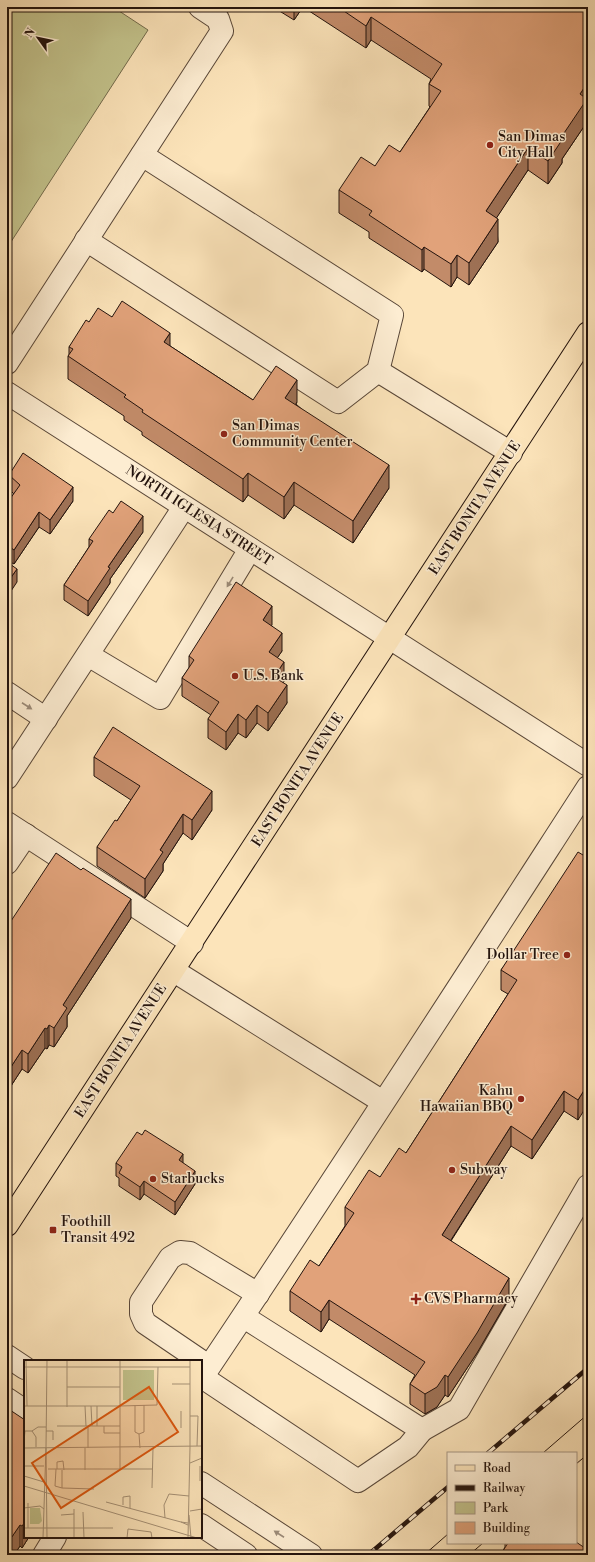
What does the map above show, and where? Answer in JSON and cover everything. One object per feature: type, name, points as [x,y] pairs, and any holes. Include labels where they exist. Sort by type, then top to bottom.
[{"type":"main road","name":"EAST BONITA AVENUE","points":[[7,1225],[391,639],[588,333]]},
{"type":"street","points":[[7,363],[222,31],[218,19],[200,7]]},
{"type":"street","points":[[86,240],[338,402],[378,371],[392,315],[142,155]]},
{"type":"street","points":[[378,371],[511,453]]},
{"type":"street","name":"NORTH IGLESIA STREET","points":[[7,393],[588,765]]},
{"type":"street","points":[[8,773],[46,719],[184,507]]},
{"type":"street","points":[[88,655],[160,698],[250,549]]},
{"type":"street","points":[[7,693],[46,719]]},
{"type":"street","points":[[588,787],[244,1317],[203,1369],[358,1481],[408,1447],[422,1430],[459,1409],[588,1186]]},
{"type":"street","points":[[7,823],[192,943]]},
{"type":"street","points":[[7,863],[26,835]]},
{"type":"street","points":[[174,970],[383,1102]]},
{"type":"street","points":[[192,1360],[145,1323],[141,1314],[141,1302],[170,1258],[180,1252],[190,1253],[258,1294]]},
{"type":"street","points":[[244,1317],[422,1430]]},
{"type":"street","points":[[7,1356],[24,1367]]},
{"type":"street","points":[[7,1399],[24,1410]]},
{"type":"street","points":[[202,1484],[311,1555]]},
{"type":"street","points":[[202,1526],[246,1555]]},
{"type":"street","points":[[44,1555],[54,1538]]},
{"type":"green space","points":[[7,7],[113,7],[148,30],[7,248]]},
{"type":"building","name":"San Dimas City Hall","points":[[338,7],[588,7],[588,82],[580,94],[587,99],[560,139],[562,140],[548,161],[528,148],[486,211],[498,219],[469,263],[457,255],[451,264],[424,247],[422,250],[369,215],[372,211],[339,190],[361,157],[375,166],[389,145],[400,152],[441,91],[429,84],[442,64],[371,17],[366,26]]},
{"type":"building","name":"San Dimas Community Center","points":[[122,301],[170,333],[164,342],[253,400],[276,366],[297,380],[285,398],[389,465],[353,521],[294,482],[284,497],[248,473],[243,479],[142,412],[143,410],[124,397],[126,395],[68,356],[73,349],[69,347],[86,320],[89,322],[98,308],[112,317]]},
{"type":"building","points":[[23,453],[73,487],[50,520],[39,512],[14,550],[7,545],[7,503],[20,485],[9,475]]},
{"type":"building","points":[[121,501],[143,516],[108,567],[110,568],[88,601],[64,585],[93,541],[89,539],[109,510],[113,513]]},
{"type":"building","points":[[7,562],[17,569],[7,583]]},
{"type":"building","name":"U.S. Bank","points":[[236,582],[272,606],[263,620],[282,633],[269,652],[284,662],[274,677],[287,685],[268,713],[257,705],[246,720],[238,714],[226,732],[208,719],[219,702],[182,678],[194,660],[189,656]]},
{"type":"building","points":[[113,727],[212,791],[192,820],[183,814],[160,850],[163,852],[145,879],[97,847],[115,820],[117,821],[140,786],[94,757]]},
{"type":"building","points":[[578,852],[588,858],[588,1084],[578,1100],[564,1091],[532,1140],[511,1126],[442,1235],[509,1278],[477,1333],[448,1377],[445,1375],[437,1387],[425,1394],[410,1384],[425,1362],[329,1300],[321,1312],[290,1291],[310,1260],[319,1266],[354,1213],[345,1207],[369,1170],[380,1177],[399,1148],[406,1153],[517,980],[501,970]]},
{"type":"building","points":[[56,853],[81,870],[83,868],[131,899],[63,1005],[67,1008],[54,1028],[49,1025],[47,1029],[45,1028],[28,1054],[22,1050],[7,1073],[7,927]]},
{"type":"building","name":"Starbucks","points":[[145,1130],[183,1154],[179,1160],[195,1171],[175,1202],[144,1181],[140,1187],[119,1173],[122,1167],[116,1163],[137,1132],[142,1135]]},
{"type":"building","points":[[7,1408],[24,1419],[24,1523],[22,1526],[20,1525],[7,1544]]},
{"type":"building","points":[[577,1543],[588,1550],[588,1555],[501,1554],[507,1544],[577,1544]]},
{"type":"tram line","points":[[544,1452],[588,1414]]},
{"type":"tram line","points":[[577,1463],[588,1454]]},
{"type":"tram line","points":[[424,1555],[447,1535]]},
{"type":"tram line","points":[[469,1555],[482,1544]]},
{"type":"railway","points":[[489,1452],[588,1368]]},
{"type":"railway","points":[[368,1555],[447,1488]]},
{"type":"place","name":"San Dimas City Hall","points":[[490,145]]},
{"type":"place","name":"San Dimas Community Center","points":[[224,434]]},
{"type":"place","name":"U.S. Bank","points":[[235,676]]},
{"type":"place","name":"Dollar Tree","points":[[567,955]]},
{"type":"place","name":"Kahu Hawaiian BBQ","points":[[521,1099]]},
{"type":"place","name":"Subway","points":[[452,1170]]},
{"type":"place","name":"Starbucks","points":[[153,1179]]},
{"type":"place","name":"Foothill Transit 492","points":[[53,1230]]},
{"type":"place","name":"CVS Pharmacy","points":[[416,1299]]}]
